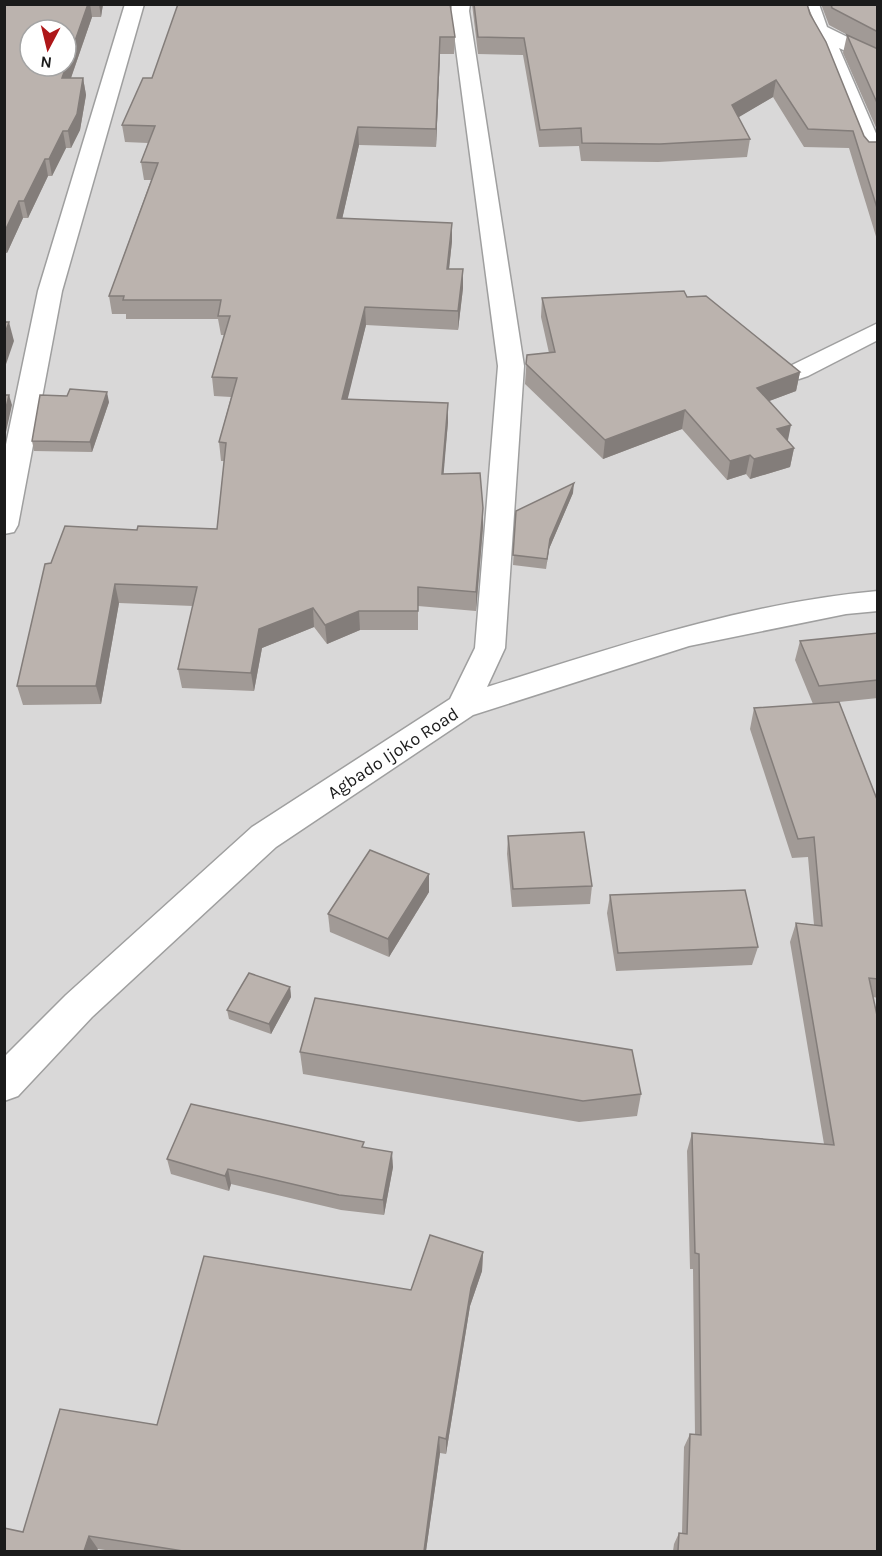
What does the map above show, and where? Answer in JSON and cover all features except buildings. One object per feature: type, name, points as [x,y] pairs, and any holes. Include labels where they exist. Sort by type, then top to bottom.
[{"type":"street","points":[[4,525],[50,291],[135,4]]},
{"type":"street","points":[[461,4],[460,11],[512,366],[490,648],[462,707]]},
{"type":"street","points":[[809,4],[819,30],[835,58],[873,153]]},
{"type":"street","points":[[819,30],[878,60]]},
{"type":"street","points":[[799,371],[878,330]]},
{"type":"street","name":"Agbado Ijoko Road","points":[[4,1084],[79,1006],[264,837],[462,707],[686,636],[846,604],[878,601]]},
{"type":"shaded area","points":[[5,5],[877,5],[877,1551],[5,1551]]}]
